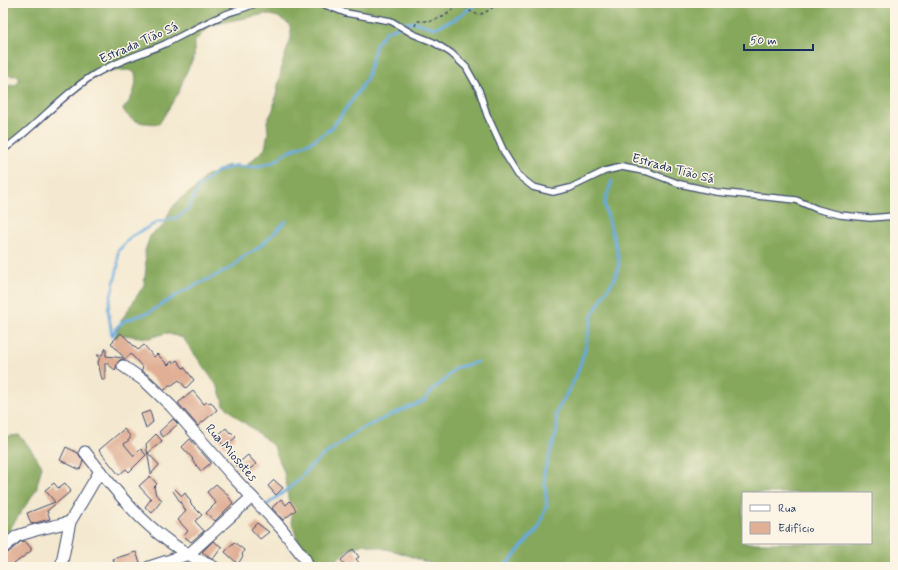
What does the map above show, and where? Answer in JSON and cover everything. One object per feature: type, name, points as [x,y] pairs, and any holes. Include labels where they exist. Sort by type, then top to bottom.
[{"type":"street","name":"Rua Miosotes","points":[[123,366],[146,382],[171,406],[281,528],[305,559],[308,567]]},
{"type":"street","points":[[85,452],[116,493],[137,516],[170,543],[214,567]]},
{"type":"street","points":[[61,567],[70,522],[100,471]]},
{"type":"street","points":[[149,567],[190,554],[252,497]]},
{"type":"street","points":[[3,548],[16,536],[70,522]]},
{"type":"lane","name":"Estrada Tião Sá","points":[[3,150],[68,94],[94,75],[126,58],[187,34],[220,16],[256,3]]},
{"type":"lane","name":"Estrada Tião Sá","points":[[320,3],[346,13],[391,21],[413,34],[433,42],[451,53],[466,67],[479,90],[487,114],[505,154],[518,175],[533,187],[553,192],[570,188],[605,171],[622,167],[648,172],[680,184],[716,192],[796,200],[817,209],[840,215],[870,218],[895,216]]},
{"type":"path","points":[[413,34],[417,20],[431,21],[445,16],[460,3],[473,14],[482,14],[499,3]]},
{"type":"green space","points":[[3,3],[895,3],[895,567],[440,567],[398,552],[364,544],[349,549],[333,563],[314,567],[300,549],[292,522],[284,472],[274,447],[224,405],[218,387],[183,338],[166,333],[149,338],[123,335],[115,338],[121,321],[144,285],[146,268],[145,251],[150,236],[163,226],[171,209],[181,198],[195,189],[206,175],[217,173],[226,166],[245,166],[265,149],[268,132],[267,121],[273,110],[283,61],[291,38],[291,29],[288,23],[278,17],[266,14],[210,25],[195,41],[194,57],[184,77],[179,92],[159,124],[138,122],[130,118],[123,109],[134,92],[136,82],[135,73],[130,70],[99,72],[89,82],[3,149],[5,86],[15,85],[19,82],[19,76],[3,75]]},
{"type":"green space","points":[[19,435],[42,466],[36,490],[3,539],[3,437]]},
{"type":"building","points":[[121,333],[138,350],[144,345],[154,357],[157,354],[168,365],[172,361],[173,363],[177,360],[194,380],[186,388],[179,380],[172,385],[169,385],[165,390],[141,370],[143,368],[131,354],[118,362],[115,370],[105,362],[105,380],[102,380],[98,362],[100,358],[97,355],[102,355],[106,348],[106,356],[124,358],[111,343]]},
{"type":"building","points":[[193,391],[204,404],[211,402],[217,410],[198,426],[178,403]]},
{"type":"building","points":[[150,411],[153,422],[146,428],[141,414]]},
{"type":"building","points":[[173,419],[178,424],[163,437],[159,432]]},
{"type":"building","points":[[226,428],[236,437],[225,447],[216,437]]},
{"type":"building","points":[[124,429],[130,436],[130,439],[124,444],[134,456],[141,449],[146,455],[129,472],[126,469],[119,475],[99,450]]},
{"type":"building","points":[[156,434],[162,441],[148,453],[159,465],[151,474],[146,444]]},
{"type":"building","points":[[190,439],[211,463],[201,471],[182,447]]},
{"type":"building","points":[[66,447],[78,453],[83,461],[80,470],[60,460]]},
{"type":"building","points":[[248,455],[256,464],[244,474],[236,465]]},
{"type":"building","points":[[150,476],[157,484],[154,487],[156,495],[162,500],[152,513],[145,507],[151,499],[139,486]]},
{"type":"building","points":[[274,480],[283,488],[276,495],[268,486]]},
{"type":"building","points":[[54,483],[58,488],[65,483],[71,491],[47,511],[50,519],[31,524],[27,513],[55,502],[45,490]]},
{"type":"building","points":[[216,484],[226,493],[233,503],[215,521],[206,513],[216,503],[207,492]]},
{"type":"building","points":[[175,489],[182,496],[185,493],[191,502],[190,503],[202,515],[195,521],[204,531],[191,542],[184,536],[188,531],[178,520],[186,511],[173,491]]},
{"type":"building","points":[[281,499],[286,505],[290,501],[296,510],[283,520],[272,508]]},
{"type":"building","points":[[257,523],[269,532],[260,539],[251,529]]},
{"type":"building","points":[[25,541],[31,548],[31,551],[10,567],[3,567],[3,555],[8,553],[20,542]]},
{"type":"building","points":[[213,541],[222,547],[213,559],[202,552]]},
{"type":"building","points":[[234,542],[244,550],[243,556],[238,564],[225,552]]},
{"type":"building","points":[[353,549],[359,557],[356,559],[363,567],[354,567],[351,564],[347,567],[341,560]]},
{"type":"building","points":[[136,552],[141,565],[135,567],[116,567],[113,559]]},
{"type":"waterway","points":[[112,336],[108,309],[118,266],[118,251],[132,236],[158,222],[176,218],[189,209],[199,187],[216,172],[234,166],[255,167],[274,162],[287,152],[313,141],[332,128],[367,78],[376,45],[386,31],[403,24],[414,22],[434,28],[455,19],[478,3]]},
{"type":"waterway","points":[[501,567],[510,561],[539,526],[547,505],[544,473],[557,431],[556,413],[576,377],[585,350],[592,316],[614,280],[618,269],[619,261],[617,250],[605,207],[605,201],[612,181]]},
{"type":"waterway","points":[[112,336],[118,326],[124,321],[150,312],[182,292],[233,267],[244,256],[255,250],[266,241],[286,221]]},
{"type":"waterway","points":[[268,504],[298,481],[321,457],[361,429],[424,401],[434,388],[443,382],[455,368],[478,362]]}]
